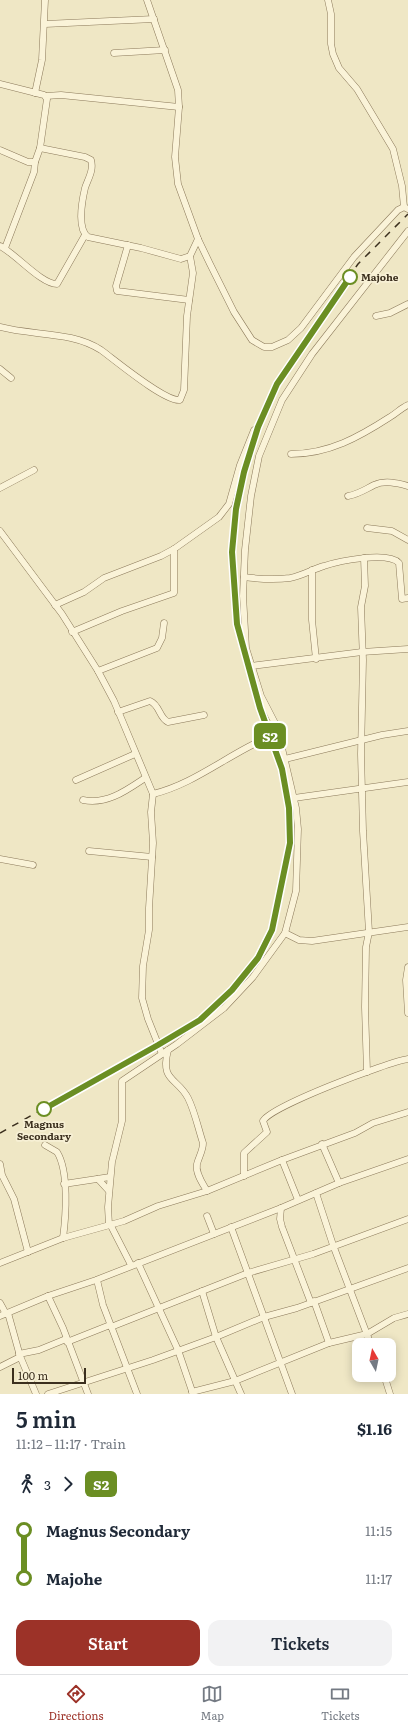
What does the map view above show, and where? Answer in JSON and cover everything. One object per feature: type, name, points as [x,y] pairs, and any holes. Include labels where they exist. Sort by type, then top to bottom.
[{"type":"street","points":[[35,93],[39,78],[45,24],[45,0]]},
{"type":"street","points":[[147,0],[176,80],[179,107],[175,150],[178,184],[198,238],[244,328],[258,344],[272,347],[288,340],[301,328],[354,257],[398,210],[406,208],[393,149],[356,89],[339,68],[333,54],[331,44],[331,14],[328,0]]},
{"type":"street","points":[[45,24],[154,19]]},
{"type":"street","points":[[114,53],[165,50]]},
{"type":"street","points":[[0,84],[46,96],[61,95],[179,107]]},
{"type":"street","points":[[40,148],[86,157],[92,160],[92,168],[86,186],[83,208],[82,224],[85,235],[57,284],[46,281],[2,247],[34,172],[35,162],[40,148],[47,100],[46,96]]},
{"type":"street","points":[[0,150],[28,162],[35,162]]},
{"type":"street","points":[[131,1265],[110,1225],[108,1207],[115,1142],[122,1121],[122,1081],[165,1052],[224,1008],[254,977],[285,933],[296,891],[298,870],[298,829],[294,798],[277,727],[261,696],[246,648],[244,576],[251,496],[259,456],[277,410],[295,378],[408,231]]},
{"type":"street","points":[[85,235],[94,240],[128,245],[181,259],[190,256]]},
{"type":"street","points":[[0,327],[24,333],[68,338],[87,343],[100,350],[157,391],[174,400],[180,400],[184,390],[189,300],[193,273],[190,256],[198,238]]},
{"type":"street","points":[[128,245],[116,286],[117,291],[189,300]]},
{"type":"street","points":[[376,316],[390,313],[408,304]]},
{"type":"street","points":[[0,369],[11,378]]},
{"type":"street","points":[[291,454],[315,452],[342,445],[391,417],[408,405]]},
{"type":"street","points":[[55,605],[84,592],[104,578],[162,556],[218,517],[228,507],[240,465],[254,430]]},
{"type":"street","points":[[0,488],[34,470]]},
{"type":"street","points":[[348,496],[362,493],[380,484],[395,483],[408,486]]},
{"type":"street","points":[[367,528],[392,531],[408,540]]},
{"type":"street","points":[[0,531],[55,605],[98,672],[118,712],[153,794],[151,812],[152,857],[149,908],[150,930],[143,966],[142,998],[148,1019],[165,1052],[168,1075],[188,1099],[203,1143],[203,1149],[197,1164],[197,1170],[207,1191]]},
{"type":"street","points":[[72,632],[122,611],[174,593],[174,549]]},
{"type":"street","points":[[244,576],[290,578],[335,562],[364,558],[386,558],[397,560],[400,572],[402,599],[408,598]]},
{"type":"street","points":[[364,558],[365,586],[361,607],[361,740],[363,831],[369,932],[366,947],[365,1007],[367,1072]]},
{"type":"street","points":[[312,570],[312,620],[316,659]]},
{"type":"street","points":[[98,672],[157,648],[162,638],[164,623]]},
{"type":"street","points":[[251,666],[362,652],[408,650]]},
{"type":"street","points":[[118,712],[150,701],[155,704],[163,719],[168,722],[204,715]]},
{"type":"street","points":[[284,759],[408,730]]},
{"type":"street","points":[[153,794],[178,787],[230,756],[254,744]]},
{"type":"street","points":[[76,780],[135,754]]},
{"type":"street","points":[[83,800],[100,801],[118,795],[145,778]]},
{"type":"street","points":[[294,798],[408,782]]},
{"type":"street","points":[[89,851],[152,857]]},
{"type":"street","points":[[0,859],[33,866]]},
{"type":"street","points":[[285,933],[299,940],[312,941],[408,927]]},
{"type":"street","points":[[408,967],[406,980],[408,1012]]},
{"type":"street","points":[[244,1176],[244,1153],[267,1132],[263,1121],[265,1117],[295,1101],[367,1072],[389,1064],[408,1060]]},
{"type":"street","points":[[0,1263],[63,1238],[124,1221],[165,1204],[207,1191],[355,1132],[373,1123],[408,1112]]},
{"type":"street","points":[[322,1144],[339,1183]]},
{"type":"street","points":[[45,1145],[53,1149],[58,1155],[64,1184],[66,1203],[63,1238]]},
{"type":"street","points":[[5,1315],[48,1296],[97,1280],[131,1265],[281,1208],[339,1183],[408,1159]]},
{"type":"street","points":[[282,1160],[298,1200]]},
{"type":"street","points":[[0,1164],[2,1175],[14,1199],[28,1252]]},
{"type":"street","points":[[64,1184],[110,1178]]},
{"type":"street","points":[[98,1179],[109,1191]]},
{"type":"street","points":[[316,1193],[333,1245],[368,1338]]},
{"type":"street","points":[[281,1208],[280,1219],[282,1227],[329,1343]]},
{"type":"street","points":[[208,1216],[214,1234]]},
{"type":"street","points":[[0,1367],[20,1356],[111,1326],[248,1273],[296,1259],[408,1218]]},
{"type":"street","points":[[231,1227],[292,1394]]},
{"type":"street","points":[[138,1263],[178,1350],[193,1393],[235,1381],[329,1343],[367,1334],[387,1322],[408,1314]]},
{"type":"street","points":[[48,1394],[127,1369],[216,1337],[264,1317],[313,1302],[408,1268]]},
{"type":"street","points":[[97,1280],[100,1298],[137,1394]]},
{"type":"street","points":[[202,1291],[216,1337],[241,1394]]},
{"type":"street","points":[[48,1296],[88,1394]]},
{"type":"street","points":[[0,1303],[36,1394]]},
{"type":"street","points":[[386,1382],[390,1394]]},
{"type":"railway","points":[[0,1133],[200,1020],[232,989],[258,958],[273,930],[290,843],[289,808],[282,769],[260,708],[237,624],[232,552],[236,509],[244,472],[258,427],[277,384],[358,264],[408,214]]},
{"type":"train","name":"S2","points":[[44,1109],[200,1020],[232,990],[258,958],[272,930],[281,894],[290,843],[289,808],[282,769],[260,708],[237,624],[232,552],[236,509],[244,472],[258,427],[277,384],[350,277]]},
{"type":"place","name":"Majohe","points":[[350,277]]},
{"type":"place","name":"Magnus Secondary","points":[[44,1109]]}]
